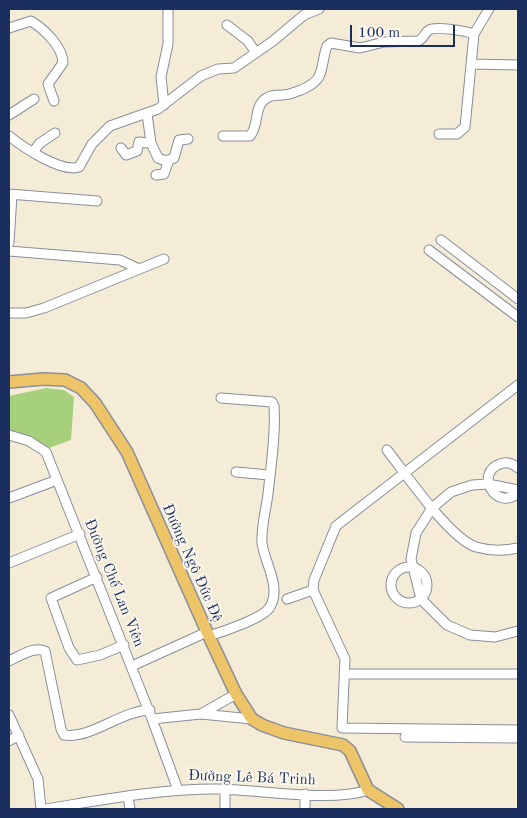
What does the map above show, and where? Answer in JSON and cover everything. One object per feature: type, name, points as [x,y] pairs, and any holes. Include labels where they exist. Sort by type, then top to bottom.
[{"type":"main road","name":"Đường Ngô Đức Đệ","points":[[9,382],[43,378],[65,380],[81,388],[95,403],[127,452],[236,694],[252,719]]},
{"type":"main road","points":[[252,719],[284,733],[343,745],[350,751],[368,790],[398,809]]},
{"type":"street","points":[[164,105],[161,77],[168,44],[168,9]]},
{"type":"street","points":[[9,136],[33,152],[65,167],[79,167],[87,150],[104,131],[116,122],[147,114],[164,105],[196,79],[218,69],[234,68],[256,53],[302,12],[319,9]]},
{"type":"street","points":[[439,134],[457,134],[464,127],[474,34],[489,9]]},
{"type":"street","points":[[9,28],[31,21],[43,30],[62,54],[63,63],[48,84],[54,101]]},
{"type":"street","points":[[227,25],[248,41],[256,53]]},
{"type":"street","points":[[223,136],[250,136],[256,128],[260,106],[265,99],[292,94],[315,83],[321,74],[326,49],[331,43],[360,48],[384,42],[418,41],[422,39],[427,31],[432,30],[461,31],[474,34]]},
{"type":"street","points":[[472,64],[518,65]]},
{"type":"street","points":[[9,115],[34,99]]},
{"type":"street","points":[[147,114],[151,142],[158,158],[169,160],[174,158],[180,140],[188,139]]},
{"type":"street","points":[[33,152],[40,143],[55,133]]},
{"type":"street","points":[[121,148],[126,155],[136,151],[138,142],[148,144],[151,142]]},
{"type":"street","points":[[156,175],[161,177],[164,174],[169,160]]},
{"type":"street","points":[[9,243],[10,194],[97,201]]},
{"type":"street","points":[[441,240],[518,299]]},
{"type":"street","points":[[9,250],[120,260],[139,270]]},
{"type":"street","points":[[428,250],[518,317]]},
{"type":"street","points":[[9,313],[26,313],[44,308],[164,259]]},
{"type":"street","points":[[518,385],[336,526],[314,580],[313,590],[344,659],[342,728],[518,730]]},
{"type":"street","points":[[132,666],[265,612],[272,605],[272,578],[262,542],[274,403],[221,398]]},
{"type":"street","name":"Đường Chế Lan Viên","points":[[9,435],[29,442],[46,452],[151,714],[178,790]]},
{"type":"street","points":[[388,450],[432,508],[459,537],[475,547],[504,551],[518,548]]},
{"type":"street","points":[[518,468],[510,463],[498,464],[490,473],[488,484],[490,490],[499,497],[510,498],[518,491]]},
{"type":"street","points":[[236,472],[269,475]]},
{"type":"street","points":[[9,498],[56,480]]},
{"type":"street","points":[[488,484],[472,485],[450,492],[432,508],[416,533],[412,568],[421,599],[447,625],[470,635],[495,637],[518,631]]},
{"type":"street","points":[[9,563],[80,534]]},
{"type":"street","points":[[412,568],[396,572],[391,588],[393,594],[402,602],[414,603],[421,599]]},
{"type":"street","points":[[97,577],[51,598],[69,648],[77,660],[100,655],[124,645]]},
{"type":"street","points":[[287,599],[313,590]]},
{"type":"street","points":[[9,661],[39,649],[46,651],[61,730],[64,735],[80,733],[128,713],[201,714],[252,719]]},
{"type":"street","points":[[344,674],[518,674]]},
{"type":"street","points":[[201,714],[236,694]]},
{"type":"street","points":[[9,715],[33,763],[40,790],[40,805]]},
{"type":"street","points":[[9,741],[19,735]]},
{"type":"street","points":[[405,737],[518,738]]},
{"type":"street","points":[[225,789],[226,809]]},
{"type":"street","name":"Đường Lê Bá Trinh","points":[[46,809],[178,790],[225,789],[335,794],[368,790]]},
{"type":"street","points":[[305,794],[305,809]]},
{"type":"street","points":[[128,797],[130,809]]},
{"type":"green space","points":[[46,388],[64,390],[74,397],[71,440],[49,448],[9,430],[9,396]]}]
